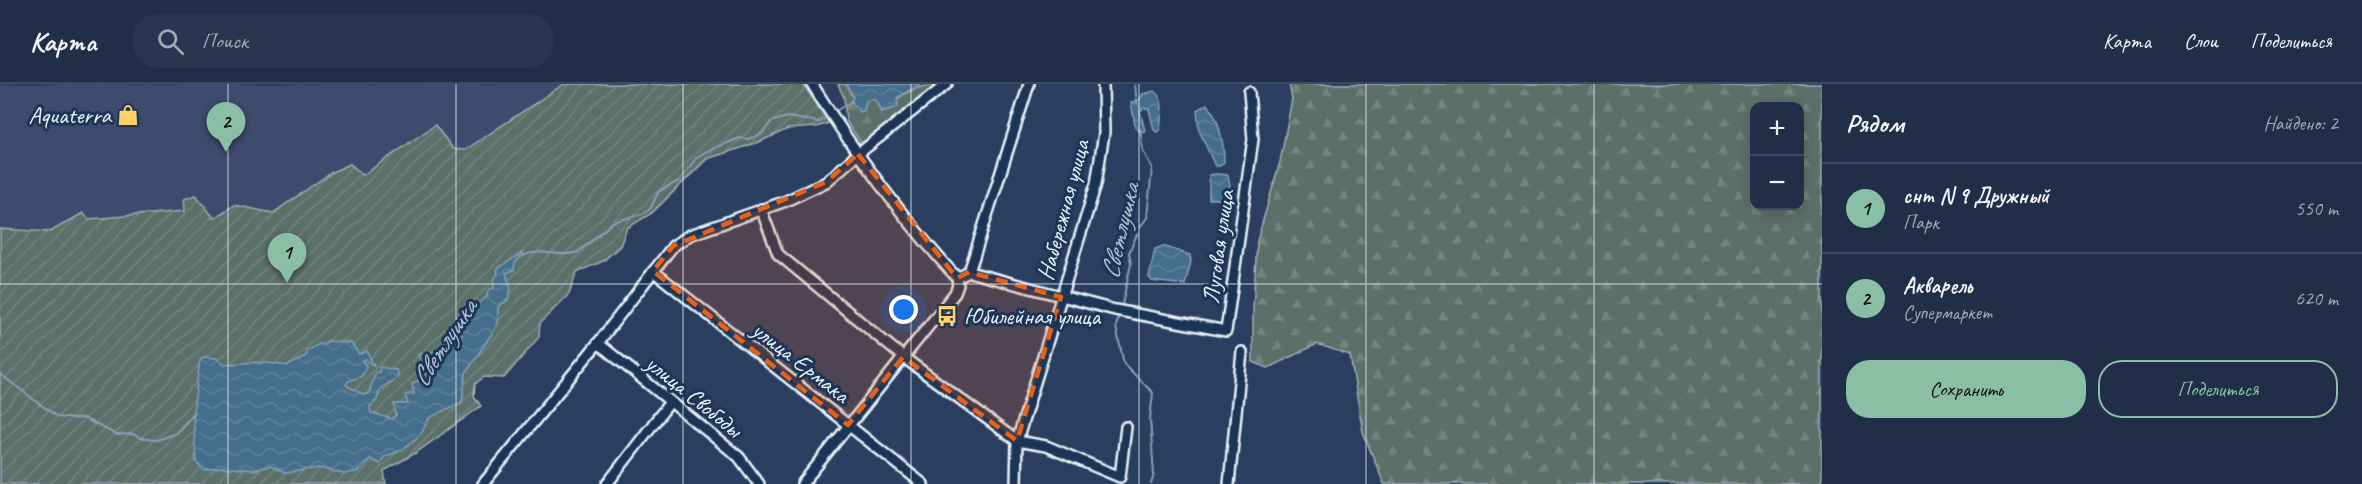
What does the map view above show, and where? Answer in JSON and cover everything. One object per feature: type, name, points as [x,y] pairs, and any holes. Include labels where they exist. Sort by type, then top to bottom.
[{"type":"street","points":[[802,484],[955,293],[958,285],[957,278],[908,222],[836,124],[812,84]]},
{"type":"street","points":[[483,484],[598,343],[673,246],[690,236],[786,201],[826,182],[947,84]]},
{"type":"street","points":[[957,278],[969,272],[1029,84]]},
{"type":"street","name":"Набережная улица","points":[[1016,484],[1017,441],[1096,184],[1104,133],[1103,84]]},
{"type":"street","name":"Луговая улица","points":[[969,272],[1115,310],[1227,331],[1252,139],[1249,92]]},
{"type":"street","points":[[761,209],[778,254],[903,357],[1017,441],[1046,446],[1120,481],[1126,427]]},
{"type":"street","name":"улица Ермака","points":[[653,271],[923,484]]},
{"type":"street","name":"улица Свободы","points":[[598,343],[739,457],[759,484]]},
{"type":"street","points":[[1229,484],[1242,352]]},
{"type":"street","points":[[607,484],[670,402]]},
{"type":"highlighted area","points":[[858,154],[957,278],[969,272],[1061,297],[1017,441],[903,357],[848,425],[653,271],[673,246],[826,182]]},
{"type":"shaded area","points":[[0,84],[564,84],[465,150],[453,149],[435,125],[363,175],[349,164],[332,172],[273,213],[234,206],[214,219],[185,211],[89,219],[82,213],[50,232],[0,229]]},
{"type":"green space","points":[[564,84],[803,84],[829,123],[816,127],[788,129],[759,142],[707,159],[652,213],[627,228],[620,246],[603,261],[577,272],[569,294],[540,323],[539,337],[504,378],[484,377],[475,384],[474,396],[481,406],[417,452],[384,471],[386,484],[0,484],[0,229],[50,232],[83,213],[89,219],[185,211],[184,199],[196,195],[214,218],[234,205],[273,213],[332,172],[350,164],[363,175],[435,125],[453,149],[465,150]]},
{"type":"green space","points":[[838,84],[846,84],[853,98],[877,101],[882,112],[908,92],[931,85],[940,85],[862,144],[846,121],[844,98]]},
{"type":"green space","points":[[1289,84],[1822,84],[1822,484],[1384,484],[1363,432],[1350,355],[1317,344],[1268,368],[1253,362],[1257,241],[1280,162],[1292,99]]},
{"type":"water","points":[[846,84],[920,84],[897,98],[898,107],[882,112],[877,101],[872,99],[866,101],[864,111],[860,112],[851,101],[853,97]]},
{"type":"water","points":[[1154,91],[1158,94],[1161,103],[1160,129],[1157,132],[1154,130],[1149,109],[1144,108],[1140,111],[1145,131],[1140,132],[1135,126],[1131,102],[1139,100],[1143,94]]},
{"type":"water","points":[[1207,104],[1218,123],[1222,139],[1224,162],[1220,166],[1215,166],[1199,130],[1197,110]]},
{"type":"water","points":[[1209,175],[1228,175],[1232,197],[1229,199],[1209,199]]},
{"type":"water","points":[[1163,246],[1190,255],[1191,261],[1185,285],[1152,281],[1149,277],[1155,249]]},
{"type":"water","points":[[522,253],[523,255],[515,263],[514,270],[506,273],[511,289],[508,300],[498,307],[498,324],[466,373],[462,402],[429,418],[421,434],[402,450],[384,457],[380,464],[370,459],[359,471],[344,474],[319,468],[285,473],[270,466],[254,470],[221,467],[204,470],[196,462],[193,412],[200,360],[203,357],[216,358],[225,364],[260,362],[288,366],[306,356],[307,351],[327,341],[351,343],[359,354],[367,351],[374,366],[365,360],[362,361],[366,366],[362,376],[348,381],[346,385],[364,395],[369,393],[375,373],[379,372],[380,367],[396,370],[398,377],[380,389],[377,400],[370,407],[371,413],[392,419],[396,415],[394,404],[408,404],[405,395],[414,394],[412,384],[425,377],[426,370],[418,355],[436,351],[441,344],[461,340],[462,334],[457,327],[466,323],[467,312],[487,297],[488,290],[494,288],[497,269]]},
{"type":"waterway","name":"Светлушка","points":[[1135,84],[1137,103]]},
{"type":"waterway","name":"Светлушка","points":[[834,112],[852,101]]},
{"type":"waterway","name":"Светлушка","points":[[521,257],[543,252],[564,254],[578,252],[613,222],[642,214],[650,209],[659,191],[679,181],[697,157],[707,151],[740,138],[748,139],[762,134],[771,122],[787,117],[820,122],[829,115]]},
{"type":"waterway","name":"Светлушка","points":[[1121,309],[1131,264],[1129,253],[1140,227],[1147,218],[1152,168],[1143,151],[1140,129]]},
{"type":"waterway","name":"Светлушка","points":[[1119,314],[1116,327],[1124,364],[1153,393],[1150,419],[1154,475],[1151,484]]},
{"type":"waterway","name":"Светлушка","points":[[0,374],[57,417],[83,418],[117,435],[132,434],[144,439],[157,440],[176,433],[195,412]]},
{"type":"place","name":"Aquaterra","points":[[128,115]]},
{"type":"place","name":"Акварель","points":[[226,152]]},
{"type":"place","name":"снт N 9 Дружный","points":[[287,283]]},
{"type":"place","name":"Юбилейная улица","points":[[947,316]]}]
